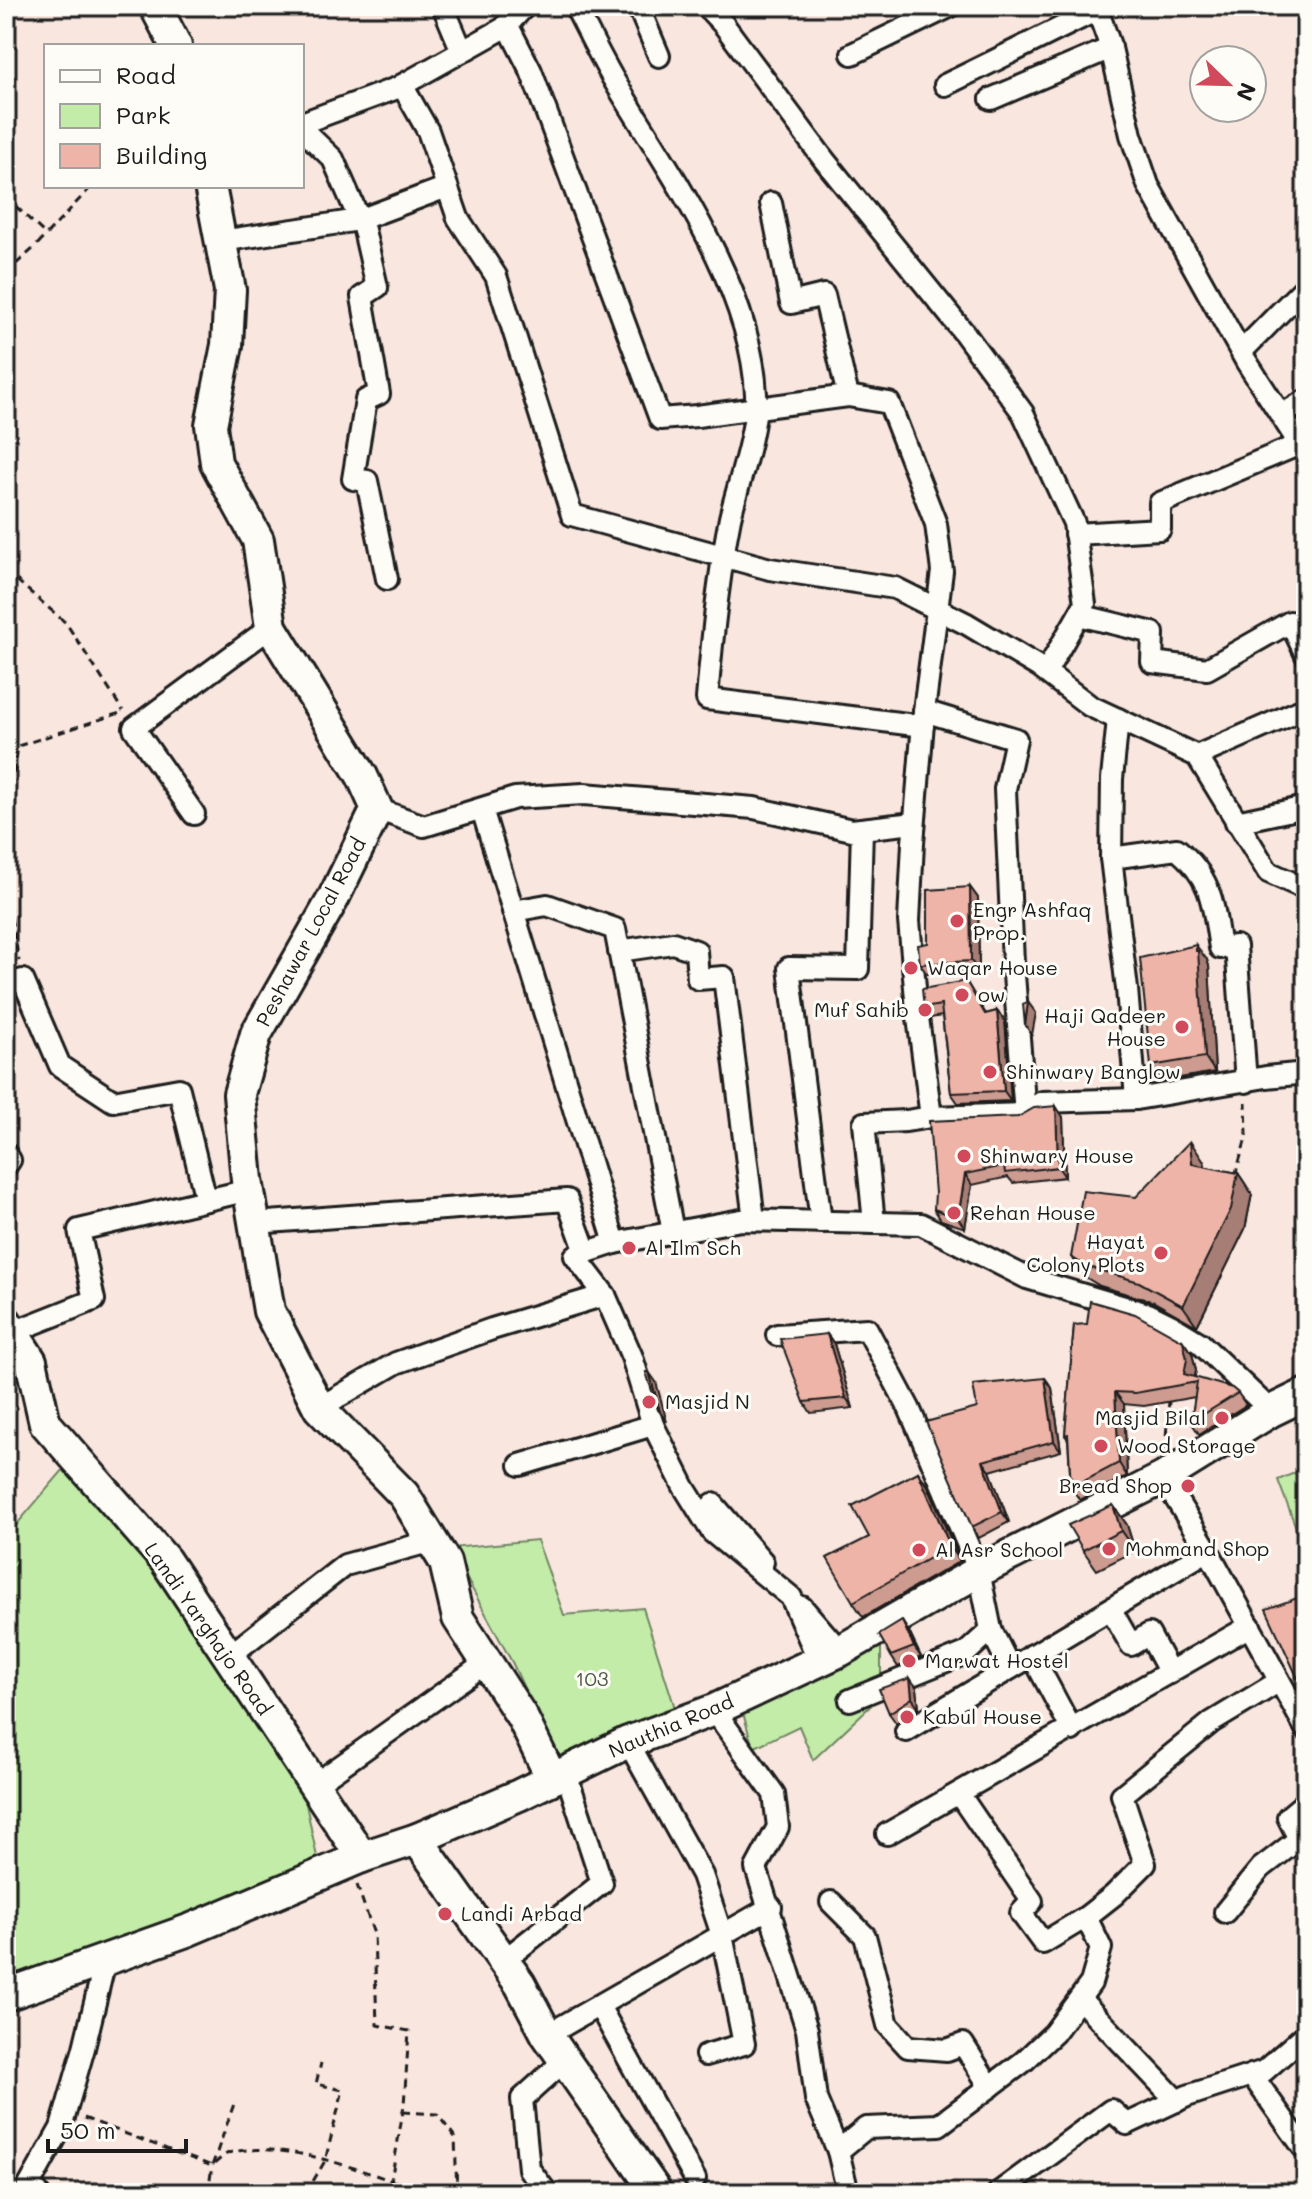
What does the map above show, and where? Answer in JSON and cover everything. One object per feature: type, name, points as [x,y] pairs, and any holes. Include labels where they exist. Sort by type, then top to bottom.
[{"type":"street","points":[[443,6],[462,51]]},
{"type":"street","points":[[304,125],[402,85],[507,24],[525,6]]},
{"type":"street","points":[[575,6],[616,84],[674,176],[726,277],[750,346],[757,396],[723,556],[707,699],[924,719],[1016,739],[1005,789],[1013,962],[1025,1114]]},
{"type":"street","points":[[638,6],[659,56]]},
{"type":"street","points":[[706,6],[724,25],[825,161],[965,334],[1023,413],[1074,523],[1085,604],[1046,672]]},
{"type":"street","points":[[852,54],[951,6]]},
{"type":"street","points":[[160,8],[175,44]]},
{"type":"street","points":[[945,85],[1096,8],[1111,48],[1131,135],[1148,185],[1242,351],[1303,449],[1160,503],[1160,529],[1075,534]]},
{"type":"street","points":[[507,24],[536,85],[660,419],[848,396],[889,403],[936,524],[942,571],[914,823],[909,921],[931,1117]]},
{"type":"street","points":[[991,99],[1111,48]]},
{"type":"street","points":[[402,85],[428,131],[458,218],[496,276],[572,515],[770,569],[895,588],[938,609],[1046,672],[1090,706],[1197,756],[1268,872],[1306,889]]},
{"type":"street","points":[[304,128],[333,159],[359,220],[377,287],[362,297],[379,394],[366,400],[353,479],[367,481],[387,579]]},
{"type":"street","points":[[221,241],[359,220],[447,187]]},
{"type":"street","points":[[210,188],[230,290],[227,345],[211,425],[216,463],[258,540],[271,627],[362,776],[377,809],[424,826],[515,798],[584,794],[754,808],[852,830],[914,823]]},
{"type":"street","points":[[771,203],[791,303],[824,295],[848,396]]},
{"type":"street","points":[[1242,351],[1306,286]]},
{"type":"street","points":[[1283,414],[1306,400]]},
{"type":"street","points":[[1079,615],[1153,633],[1152,662],[1207,669],[1290,622],[1306,655]]},
{"type":"street","points":[[194,814],[129,720],[271,627]]},
{"type":"street","points":[[1197,756],[1306,708]]},
{"type":"street","points":[[1118,719],[1112,779],[1111,858],[1136,1099]]},
{"type":"street","points":[[1236,822],[1306,807]]},
{"type":"street","name":"Peshawar Local Road","points":[[377,809],[333,899],[256,1034],[239,1094],[249,1190],[269,1311],[319,1408],[404,1495],[445,1562],[458,1618],[559,1776]]},
{"type":"street","points":[[482,809],[615,1243]]},
{"type":"street","points":[[821,1222],[789,968],[858,969],[862,829]]},
{"type":"street","points":[[1111,858],[1177,849],[1196,865],[1212,900],[1220,948],[1236,946],[1246,1082]]},
{"type":"street","points":[[513,911],[547,905],[615,929],[673,1232]]},
{"type":"street","points":[[619,951],[673,943],[696,951],[698,979],[724,977],[754,1220]]},
{"type":"street","points":[[14,982],[60,1066],[113,1101],[179,1089],[206,1200]]},
{"type":"street","points":[[874,1223],[864,1123],[1025,1114],[1042,1102],[1136,1099],[1306,1073]]},
{"type":"street","points":[[6,1154],[10,1160],[6,1166]]},
{"type":"street","points":[[9,1327],[94,1300],[79,1230],[249,1190]]},
{"type":"street","points":[[255,1223],[567,1200],[586,1252]]},
{"type":"street","points":[[829,1655],[791,1597],[712,1532],[684,1487],[653,1425],[632,1357],[605,1295],[575,1256],[615,1243],[741,1220],[921,1224],[1027,1278],[1148,1314],[1200,1343],[1271,1411]]},
{"type":"street","points":[[319,1408],[396,1363],[492,1329],[605,1295]]},
{"type":"street","name":"Landi Yarghajo Road","points":[[9,1327],[31,1361],[45,1423],[165,1560],[314,1785],[356,1860]]},
{"type":"street","points":[[777,1335],[867,1329],[909,1408],[979,1571],[991,1630],[1010,1668]]},
{"type":"street","name":"Nauthia Road","points":[[6,1995],[189,1930],[356,1860],[417,1839],[628,1742],[714,1710],[829,1655],[979,1571],[1163,1478],[1271,1411],[1306,1394]]},
{"type":"street","points":[[520,1465],[653,1425]]},
{"type":"street","points":[[1163,1478],[1306,1729]]},
{"type":"street","points":[[713,1504],[829,1655]]},
{"type":"street","points":[[229,1656],[345,1565],[432,1541]]},
{"type":"street","points":[[906,1731],[1207,1551]]},
{"type":"street","points":[[1111,1610],[1131,1645],[1149,1634],[1170,1673]]},
{"type":"street","points":[[887,1834],[1250,1626]]},
{"type":"street","points":[[850,1700],[966,1653],[991,1630]]},
{"type":"street","points":[[1032,1655],[1072,1730]]},
{"type":"street","points":[[314,1785],[487,1662]]},
{"type":"street","points":[[959,1794],[1032,1901],[1021,1913],[1043,1943],[1086,1917],[1145,1864],[1122,1795],[1212,1722],[1278,1682]]},
{"type":"street","points":[[714,1710],[774,1794],[778,1827],[756,1868],[771,1907],[807,2030],[816,2099],[838,2151],[848,2193]]},
{"type":"street","points":[[628,1742],[702,1875],[722,1935],[744,2044],[706,2055]]},
{"type":"street","points":[[503,1961],[602,1883],[559,1776]]},
{"type":"street","points":[[1225,1912],[1261,1868],[1299,1839],[1288,1817],[1306,1802]]},
{"type":"street","points":[[417,1839],[520,1984],[547,2035],[657,2193]]},
{"type":"street","points":[[831,1902],[865,1936],[888,2025],[908,2047],[947,2050],[963,2044],[990,2087]]},
{"type":"street","points":[[547,2035],[771,1907]]},
{"type":"street","points":[[838,2151],[866,2128],[939,2125],[1023,2062],[1054,2033],[1091,1983],[1101,1948],[1086,1917]]},
{"type":"street","points":[[38,2193],[27,2189],[61,2128],[105,1961]]},
{"type":"street","points":[[1080,1999],[1177,2101]]},
{"type":"street","points":[[599,2006],[695,2179]]},
{"type":"street","points":[[998,2193],[1111,2110],[1127,2124],[1177,2101],[1264,2071],[1306,2034]]},
{"type":"street","points":[[547,2193],[529,2169],[522,2099],[565,2060]]},
{"type":"street","points":[[1252,2075],[1303,2147],[1306,2146]]},
{"type":"path","points":[[6,273],[90,188]]},
{"type":"path","points":[[6,197],[46,235]]},
{"type":"path","points":[[6,571],[66,623],[129,720],[18,746],[6,829]]},
{"type":"path","points":[[6,890],[14,982]]},
{"type":"path","points":[[1235,1176],[1247,1135],[1246,1082]]},
{"type":"path","points":[[1163,1478],[1169,1394]]},
{"type":"path","points":[[356,1860],[374,1934],[377,2025],[409,2031],[403,2112],[389,2193]]},
{"type":"path","points":[[306,2193],[325,2161],[343,2090],[316,2084],[321,2063]]},
{"type":"path","points":[[208,2193],[212,2166],[234,2104]]},
{"type":"path","points":[[65,2111],[212,2166]]},
{"type":"path","points":[[403,2112],[437,2114],[455,2137],[457,2193]]},
{"type":"path","points":[[212,2166],[230,2152],[278,2150],[428,2193]]},
{"type":"green space","points":[[69,1463],[168,1577],[301,1780],[318,1862],[228,1902],[6,1985],[6,1537]]},
{"type":"green space","points":[[1306,1468],[1306,1554],[1278,1480]]},
{"type":"green space","name":"103","points":[[537,1540],[564,1615],[643,1608],[675,1708],[561,1769],[513,1664],[450,1548]]},
{"type":"green space","points":[[881,1644],[881,1696],[813,1760],[799,1726],[753,1748],[743,1713]]},
{"type":"building","points":[[970,887],[971,961],[920,964],[918,945],[928,943],[928,890]]},
{"type":"building","name":"Haji Qadeer House","points":[[1196,945],[1205,1057],[1151,1066],[1140,958]]},
{"type":"building","points":[[966,981],[985,1014],[997,1011],[1004,1091],[951,1093],[941,1005],[924,1008],[922,989]]},
{"type":"building","points":[[1028,1002],[1025,1025],[1023,1004]]},
{"type":"building","points":[[1056,1106],[1058,1167],[1005,1173],[1004,1166],[965,1174],[958,1218],[934,1209],[929,1121],[1018,1117],[1034,1108]]},
{"type":"building","name":"Hayat Colony Plots","points":[[1190,1141],[1192,1164],[1238,1173],[1231,1209],[1183,1306],[1139,1282],[1086,1266],[1071,1257],[1083,1191],[1136,1197]]},
{"type":"building","points":[[1090,1301],[1135,1314],[1183,1341],[1187,1359],[1184,1374],[1232,1388],[1238,1393],[1191,1422],[1197,1382],[1135,1393],[1115,1392],[1119,1463],[1071,1488],[1068,1434],[1065,1435],[1074,1325],[1087,1324]]},
{"type":"building","points":[[827,1334],[846,1398],[804,1402],[780,1339]]},
{"type":"building","points":[[646,1372],[649,1372],[660,1412],[658,1410]]},
{"type":"building","points":[[1045,1378],[1054,1441],[983,1461],[1002,1512],[972,1527],[926,1422],[977,1408],[973,1385]]},
{"type":"building","points":[[918,1472],[950,1546],[853,1602],[827,1558],[869,1537],[852,1506]]},
{"type":"building","points":[[1113,1505],[1121,1531],[1083,1550],[1068,1525]]},
{"type":"building","points":[[1306,1595],[1306,1696],[1266,1609]]},
{"type":"building","points":[[902,1621],[914,1647],[891,1656],[879,1635]]},
{"type":"building","points":[[910,1678],[912,1698],[889,1713],[879,1689]]},
{"type":"place","name":"Engr Ashfaq Prop.","points":[[957,921]]},
{"type":"place","name":"Waqar House","points":[[911,968]]},
{"type":"place","name":"ow","points":[[962,995]]},
{"type":"place","name":"Muf Sahib","points":[[925,1010]]},
{"type":"place","name":"Haji Qadeer House","points":[[1182,1027]]},
{"type":"place","name":"Shinwary Banglow","points":[[990,1072]]},
{"type":"place","name":"Shinwary House","points":[[964,1156]]},
{"type":"place","name":"Rehan House","points":[[954,1213]]},
{"type":"place","name":"Al Ilm Sch","points":[[629,1248]]},
{"type":"place","name":"Hayat Colony Plots","points":[[1161,1253]]},
{"type":"place","name":"Masjid N","points":[[649,1402]]},
{"type":"place","name":"Masjid Bilal","points":[[1222,1418]]},
{"type":"place","name":"Wood Storage","points":[[1101,1446]]},
{"type":"place","name":"Bread Shop","points":[[1188,1486]]},
{"type":"place","name":"Mohmand Shop","points":[[1109,1549]]},
{"type":"place","name":"Al Asr School","points":[[919,1550]]},
{"type":"place","name":"Marwat Hostel","points":[[909,1661]]},
{"type":"place","name":"Kabul House","points":[[907,1717]]},
{"type":"place","name":"Landi Arbad","points":[[445,1914]]}]
